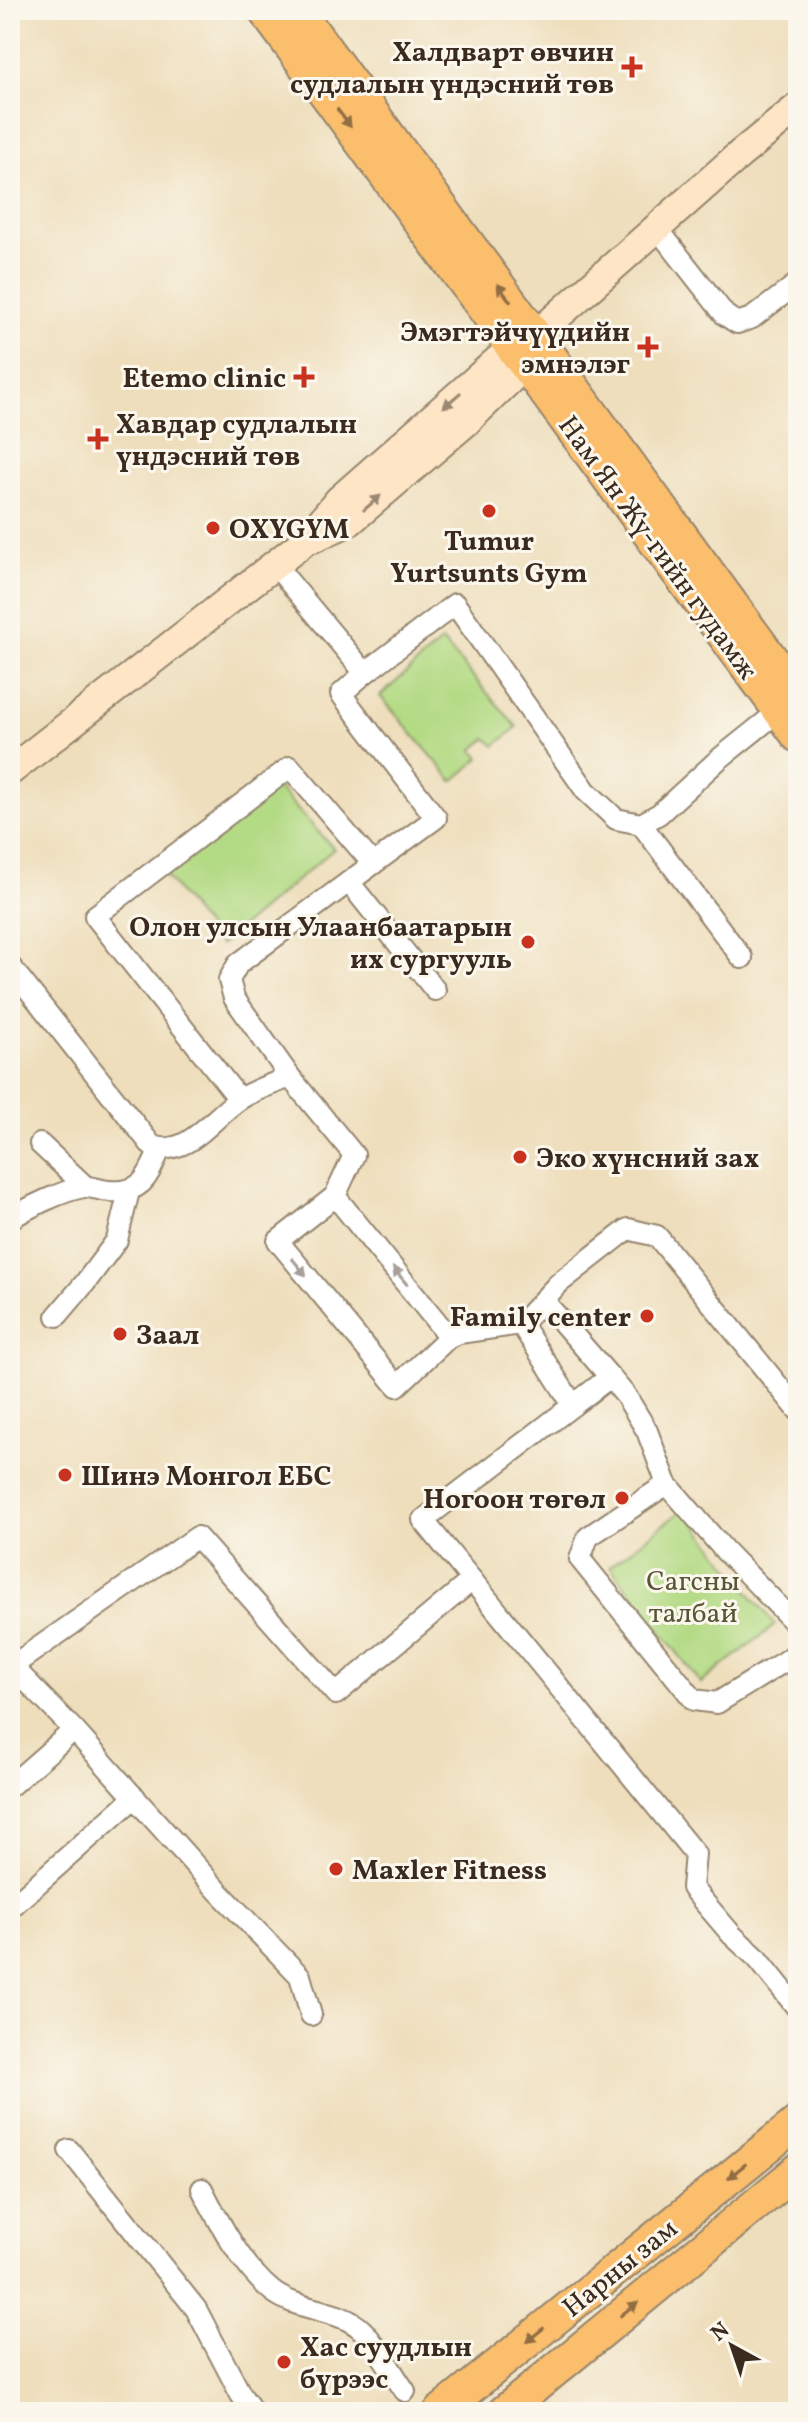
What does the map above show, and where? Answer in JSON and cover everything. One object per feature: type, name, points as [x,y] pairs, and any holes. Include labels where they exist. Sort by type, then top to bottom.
[{"type":"main road","name":"Нам Ян Жү-гийн гудамж","points":[[264,10],[525,349],[792,714]]},
{"type":"main road","name":"Нам Ян Жү-гийн гудамж","points":[[297,10],[525,349]]},
{"type":"main road","points":[[10,771],[305,541],[339,500],[525,349],[657,228],[798,107]]},
{"type":"main road","name":"Нарны зам","points":[[440,2412],[798,2122]]},
{"type":"main road","points":[[773,2143],[783,2145],[790,2151],[798,2170]]},
{"type":"main road","name":"Нарны зам","points":[[504,2412],[798,2170]]},
{"type":"street","points":[[657,228],[725,315],[737,323],[752,318],[798,283]]},
{"type":"street","points":[[275,565],[365,673]]},
{"type":"street","points":[[792,714],[719,759],[659,814],[641,824],[616,819],[586,791],[455,604],[341,694],[436,818],[238,964],[229,980],[234,998],[290,1077],[354,1155],[335,1196],[278,1241],[397,1386],[449,1337],[521,1324],[559,1283],[628,1229],[657,1236],[798,1410]]},
{"type":"street","points":[[239,1099],[95,916],[290,767],[373,864]]},
{"type":"street","points":[[641,824],[742,958]]},
{"type":"street","points":[[349,882],[435,990]]},
{"type":"street","points":[[10,966],[152,1146],[171,1149],[185,1144],[239,1099],[290,1077]]},
{"type":"street","points":[[40,1144],[86,1187]]},
{"type":"street","points":[[10,1219],[49,1199],[86,1187],[129,1191],[148,1177],[160,1149]]},
{"type":"street","points":[[57,1316],[117,1240],[129,1191]]},
{"type":"street","points":[[335,1196],[449,1337]]},
{"type":"street","points":[[543,1300],[626,1396],[647,1431],[667,1484],[725,1551],[798,1626]]},
{"type":"street","points":[[521,1324],[573,1405]]},
{"type":"street","points":[[610,1377],[423,1520],[695,1854],[692,1888],[732,1935],[758,1959],[798,2009]]},
{"type":"street","points":[[667,1484],[588,1537],[580,1559],[694,1700],[717,1703],[798,1653]]},
{"type":"street","points":[[311,2015],[300,1976],[11,1665],[197,1537],[336,1694],[472,1580]]},
{"type":"street","points":[[10,1786],[74,1730]]},
{"type":"street","points":[[10,1908],[135,1797]]},
{"type":"street","points":[[69,2150],[196,2309],[253,2412]]},
{"type":"street","points":[[202,2189],[227,2237],[271,2291],[290,2302],[341,2318],[361,2328],[405,2391]]},
{"type":"green space","points":[[442,641],[517,727],[495,746],[487,738],[473,750],[480,758],[453,781],[380,696]]},
{"type":"green space","points":[[275,785],[334,849],[220,945],[165,875]]},
{"type":"green space","name":"Сагсны талбай","points":[[684,1509],[775,1625],[701,1683],[610,1566]]},
{"type":"place","name":"Халдварт өвчин судлалын үндэсний төв","points":[[632,67]]},
{"type":"place","name":"Эмэгтэйчүүдийн эмнэлэг","points":[[648,347]]},
{"type":"place","name":"Etemo clinic","points":[[304,377]]},
{"type":"place","name":"Хавдар судлалын үндэсний төв","points":[[98,439]]},
{"type":"place","name":"Tumur Yurtsunts Gym","points":[[489,511]]},
{"type":"place","name":"OXYGYM","points":[[213,528]]},
{"type":"place","name":"Олон улсын Улаанбаатарын их сургууль","points":[[528,942]]},
{"type":"place","name":"Эко хүнсний зах","points":[[520,1157]]},
{"type":"place","name":"Family center","points":[[647,1316]]},
{"type":"place","name":"Заал","points":[[120,1334]]},
{"type":"place","name":"Шинэ Монгол ЕБС","points":[[65,1475]]},
{"type":"place","name":"Ногоон төгөл","points":[[622,1498]]},
{"type":"place","name":"Maxler Fitness","points":[[336,1869]]},
{"type":"place","name":"Хас суудлын бүрээс","points":[[284,2362]]}]
